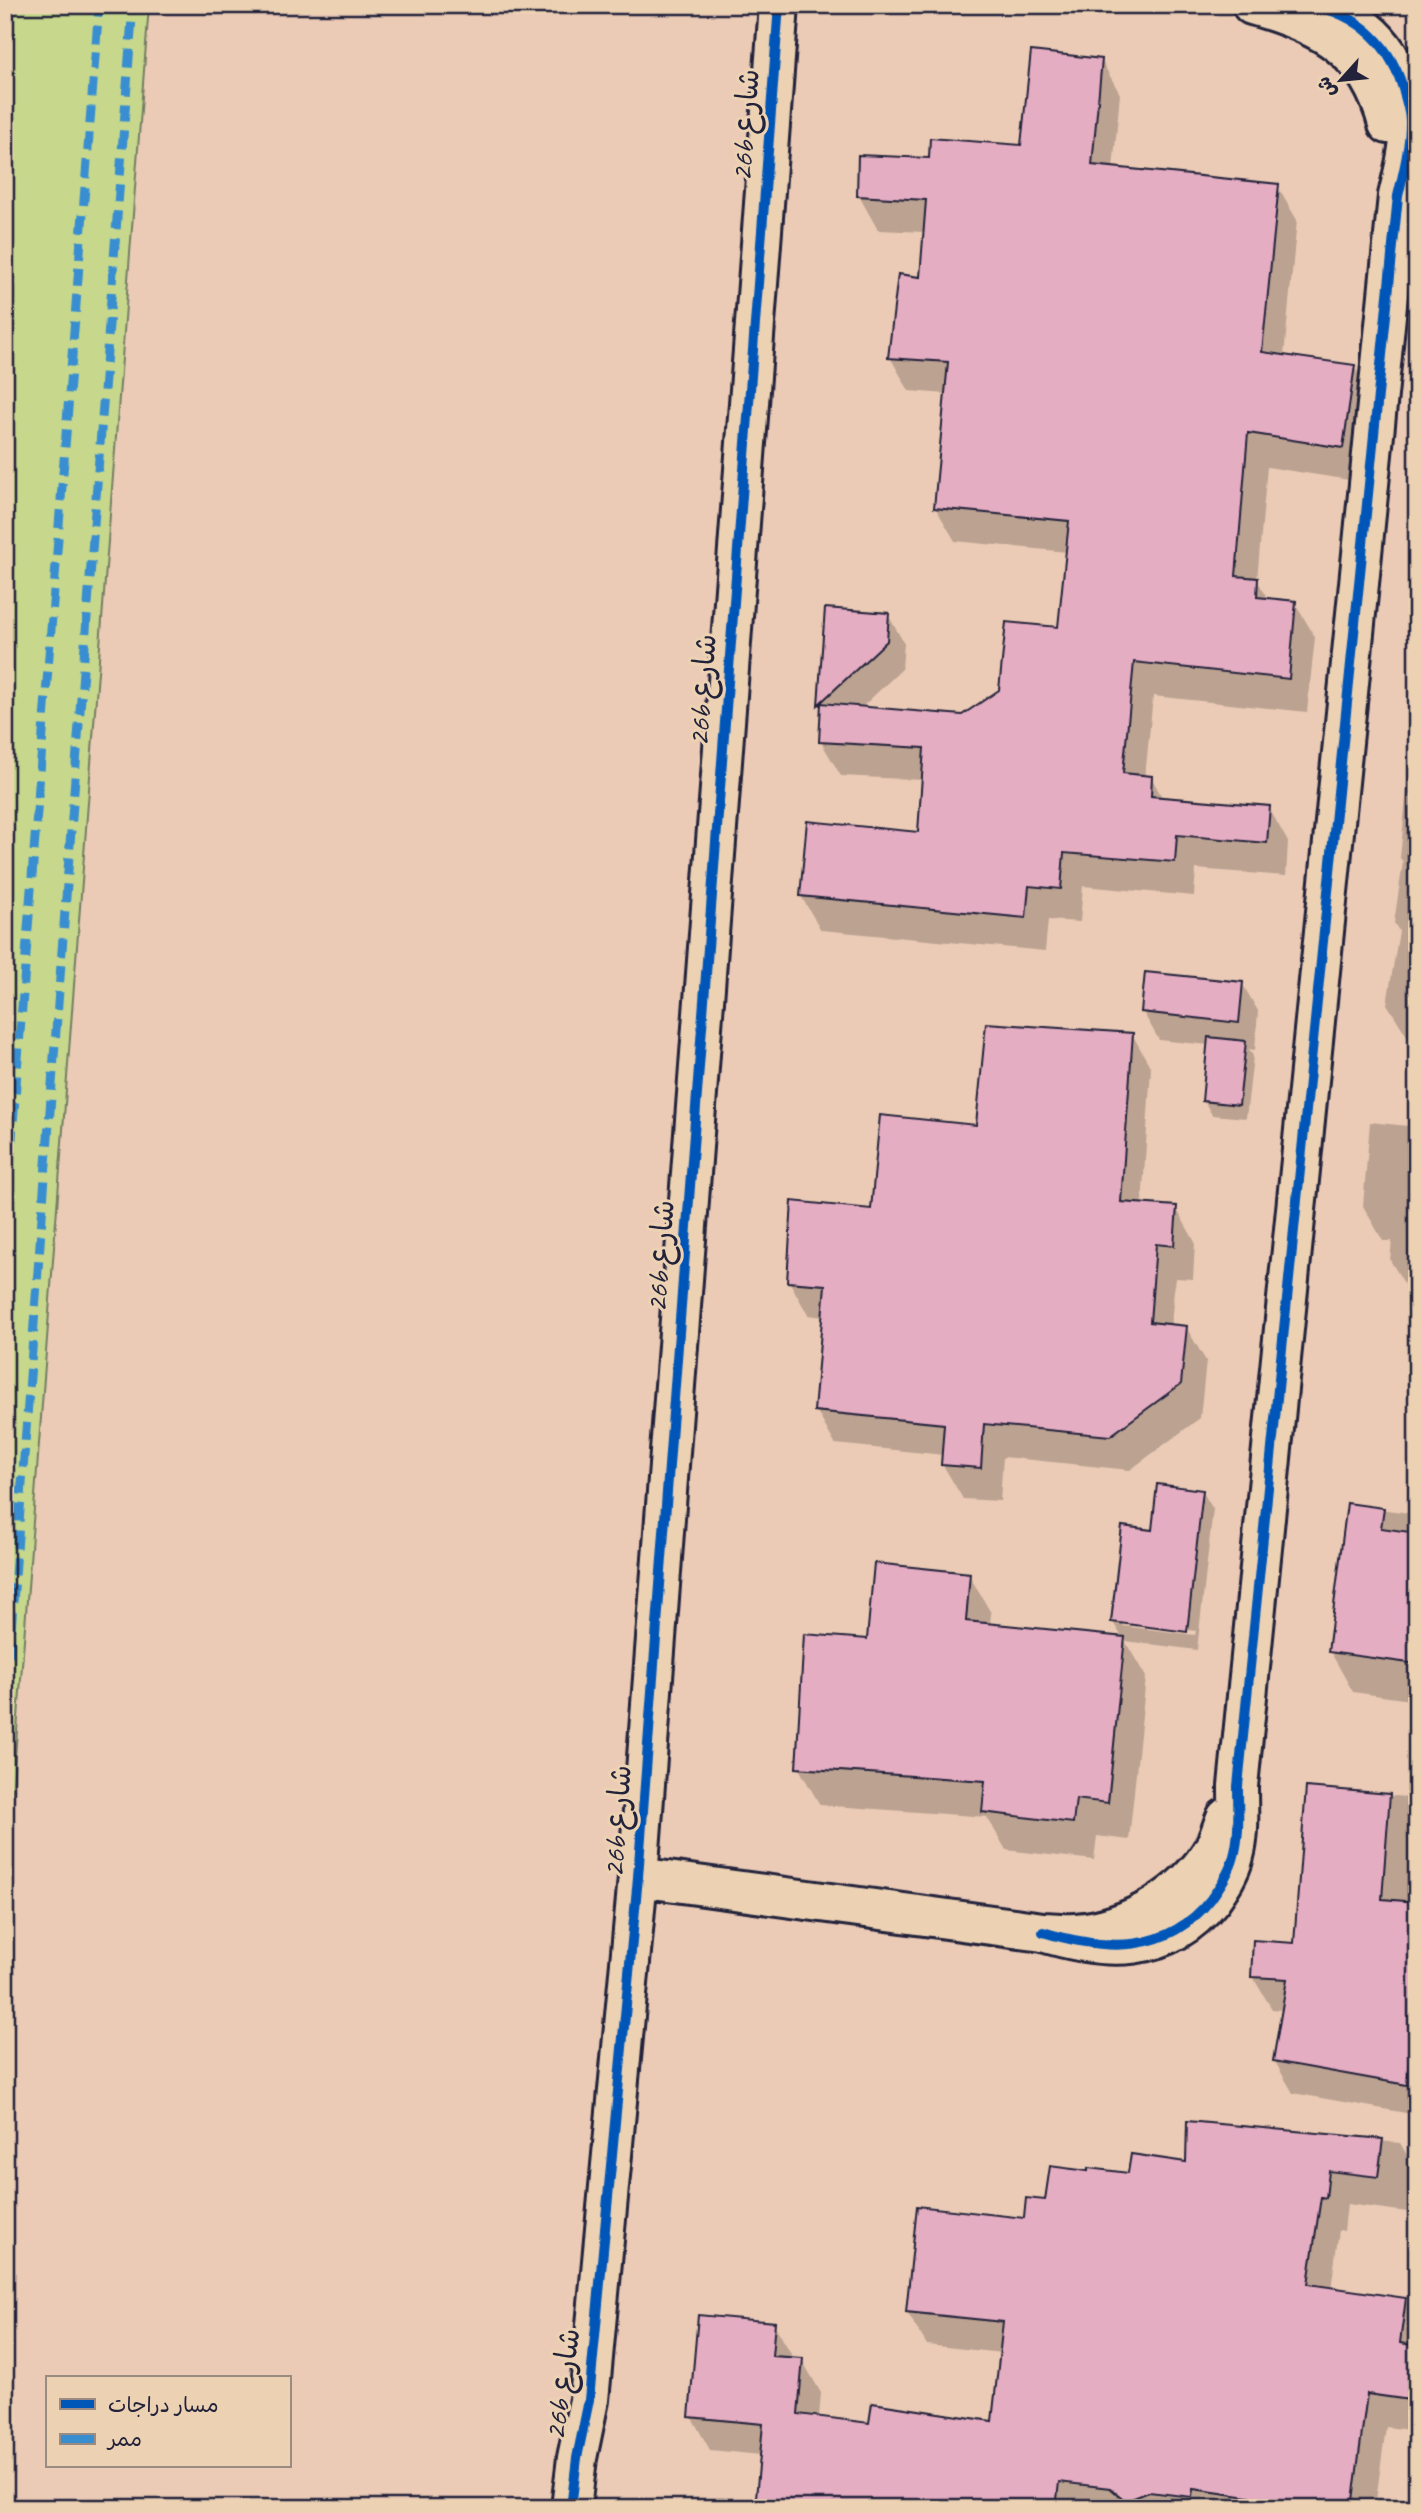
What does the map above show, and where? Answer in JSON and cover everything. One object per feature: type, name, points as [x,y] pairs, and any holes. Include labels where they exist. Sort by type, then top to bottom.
[{"type":"street","name":"26b شارع","points":[[571,2508],[577,2458],[589,2400],[638,1877],[779,5]]},
{"type":"street","points":[[1252,5],[1286,15],[1319,30],[1361,64],[1380,96],[1388,124],[1398,196]]},
{"type":"street","points":[[638,1877],[1043,1932],[1077,1943],[1114,1946],[1145,1942],[1174,1932],[1201,1911],[1222,1885],[1234,1857],[1239,1825],[1238,1786],[1398,196],[1407,159],[1410,119],[1402,86],[1386,49],[1359,23],[1327,8],[1310,5]]},
{"type":"street","name":"26b شارع","points":[[589,2400],[592,2508]]},
{"type":"green space","points":[[5,5],[149,5],[5,1888]]},
{"type":"building","points":[[1031,51],[1102,59],[1092,165],[1279,184],[1262,352],[1355,365],[1343,448],[1248,433],[1236,576],[1258,578],[1257,597],[1296,601],[1289,679],[1134,662],[1123,773],[1152,776],[1151,796],[1270,806],[1267,843],[1177,835],[1175,862],[1064,853],[1061,889],[1029,886],[1026,918],[800,896],[807,821],[918,832],[924,748],[819,742],[821,703],[962,715],[999,690],[1006,622],[1058,627],[1069,521],[934,508],[948,362],[888,358],[898,274],[920,277],[926,200],[857,196],[858,155],[929,158],[930,138],[1021,145]]},
{"type":"building","points":[[825,608],[889,613],[887,641],[818,705]]},
{"type":"building","points":[[1145,972],[1243,982],[1239,1023],[1141,1012]]},
{"type":"building","points":[[986,1023],[1133,1033],[1121,1202],[1177,1206],[1174,1246],[1156,1244],[1150,1322],[1187,1326],[1181,1384],[1110,1436],[984,1424],[981,1468],[941,1465],[944,1424],[814,1411],[825,1285],[787,1282],[792,1201],[871,1209],[880,1115],[976,1125]]},
{"type":"building","points":[[1208,1037],[1246,1041],[1239,1105],[1202,1101]]},
{"type":"building","points":[[1157,1484],[1203,1490],[1187,1632],[1111,1622],[1122,1526],[1152,1530]]},
{"type":"building","points":[[1347,1503],[1384,1508],[1381,1528],[1417,1533],[1417,1664],[1328,1652]]},
{"type":"building","points":[[874,1563],[970,1573],[966,1621],[1125,1637],[1108,1803],[1076,1799],[1073,1823],[982,1812],[985,1781],[796,1768],[804,1634],[867,1639]]},
{"type":"building","points":[[1306,1787],[1390,1794],[1382,1899],[1417,1902],[1417,2047],[1411,2046],[1407,2085],[1273,2061],[1287,1979],[1251,1977],[1253,1940],[1294,1943]]},
{"type":"building","points":[[1187,2121],[1383,2139],[1378,2177],[1329,2171],[1326,2198],[1321,2197],[1308,2284],[1406,2298],[1400,2343],[1417,2346],[1417,2401],[1367,2394],[1352,2508],[1323,2508],[1193,2489],[1192,2497],[1149,2492],[1126,2501],[1110,2488],[1059,2482],[1056,2508],[755,2508],[763,2424],[689,2417],[698,2315],[775,2322],[772,2356],[803,2358],[798,2414],[869,2423],[872,2403],[992,2421],[1003,2322],[906,2312],[917,2206],[1024,2218],[1026,2198],[1045,2200],[1050,2166],[1128,2173],[1131,2154],[1186,2162]]},
{"type":"marked path","points":[[5,1228],[99,5]]},
{"type":"marked path","points":[[5,1710],[133,5]]},
{"type":"cycle path","points":[[571,2508],[577,2458],[589,2400],[638,1877],[779,5]]},
{"type":"cycle path","points":[[1043,1932],[1089,1943],[1112,1945],[1134,1944],[1175,1930],[1194,1917],[1211,1899],[1230,1868],[1237,1839],[1238,1786],[1398,196],[1410,131],[1409,112],[1400,78],[1383,48],[1372,35],[1344,16],[1310,5]]}]
